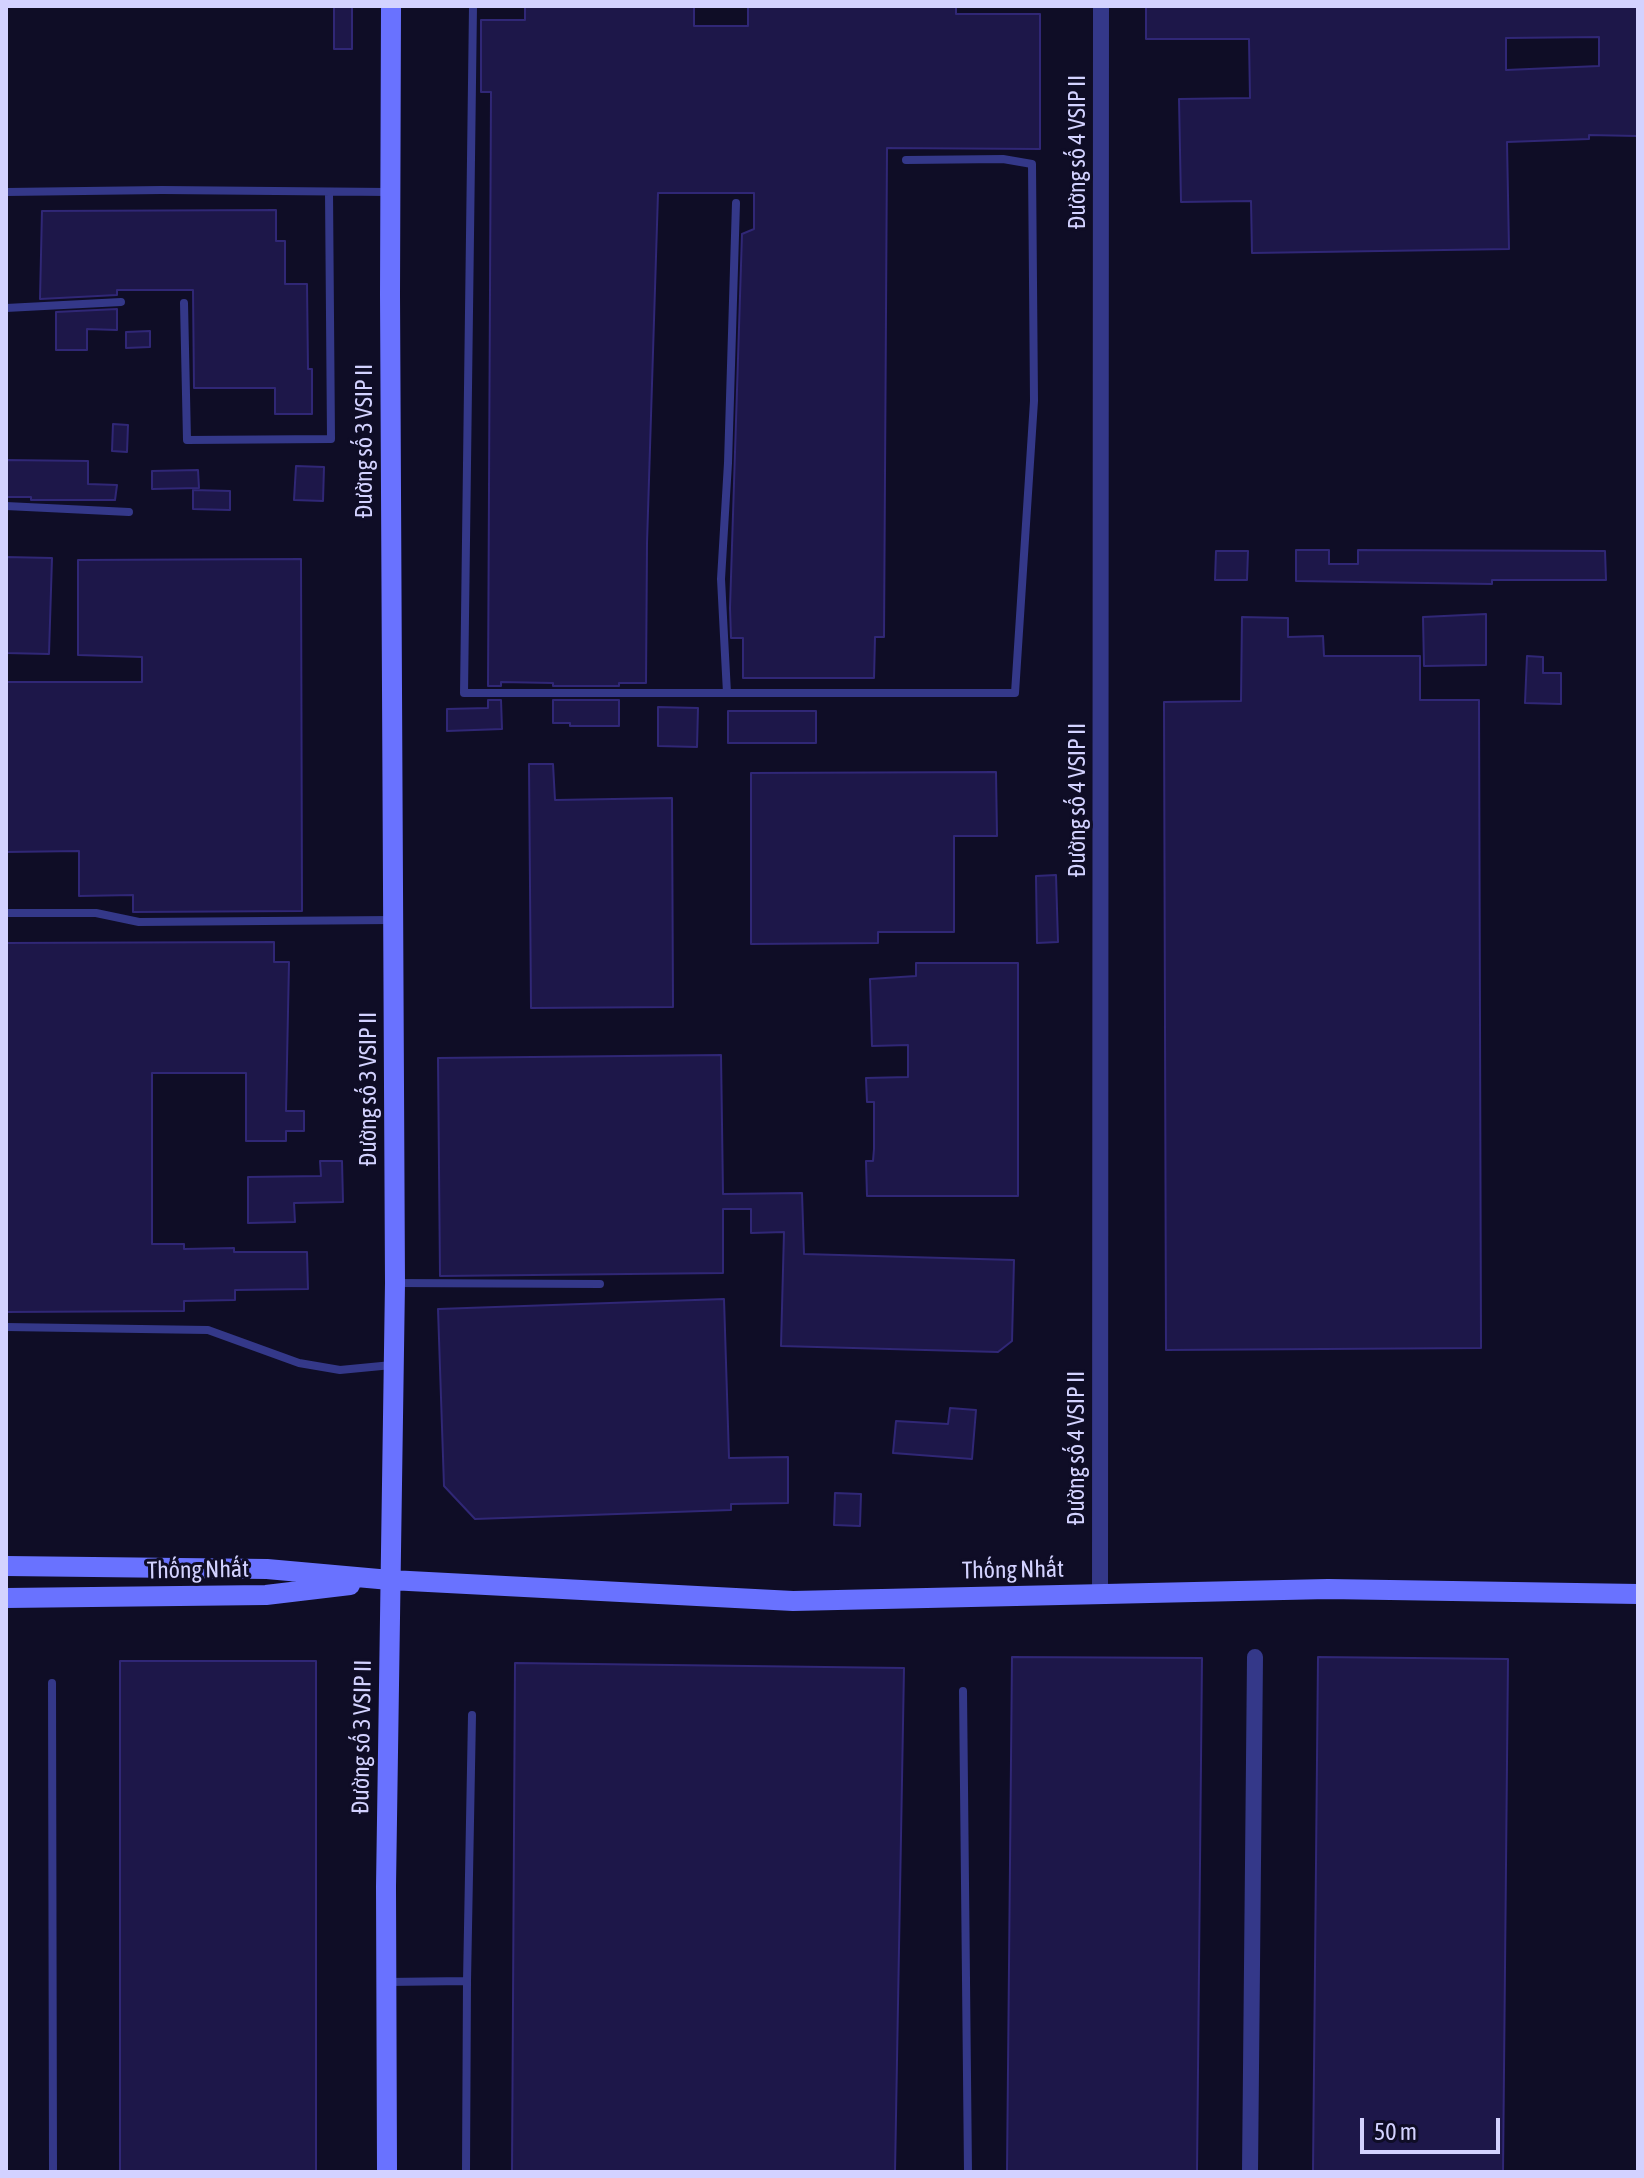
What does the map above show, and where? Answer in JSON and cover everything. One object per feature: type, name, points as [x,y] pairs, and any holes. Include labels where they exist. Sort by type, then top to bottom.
[{"type":"street","name":"Đường số 3 VSIP II","points":[[387,2172],[386,1982],[395,1283],[391,6]]},
{"type":"street","name":"Đường số 4 VSIP II","points":[[1100,1594],[1101,6]]},
{"type":"street","name":"Thống Nhất","points":[[6,1566],[267,1569],[390,1580],[793,1601],[1328,1589],[1638,1594]]},
{"type":"street","name":"Thống Nhất","points":[[6,1598],[266,1595],[390,1580]]},
{"type":"street","points":[[1250,2172],[1255,1657]]},
{"type":"lane","points":[[473,6],[464,693],[1015,693],[1034,401],[1032,164],[1003,159],[906,160]]},
{"type":"lane","points":[[6,192],[390,192]]},
{"type":"lane","points":[[184,303],[187,440],[331,439],[329,192]]},
{"type":"lane","points":[[727,693],[721,579],[736,203]]},
{"type":"lane","points":[[6,308],[121,302]]},
{"type":"lane","points":[[6,506],[129,512]]},
{"type":"lane","points":[[6,913],[96,913],[139,922],[393,920]]},
{"type":"lane","points":[[395,1283],[600,1284]]},
{"type":"lane","points":[[6,1327],[208,1330],[299,1363],[340,1370],[392,1365]]},
{"type":"lane","points":[[52,1683],[53,2172]]},
{"type":"lane","points":[[963,1691],[968,2172]]},
{"type":"lane","points":[[466,2172],[472,1715]]},
{"type":"lane","points":[[386,1982],[467,1981]]},
{"type":"building","points":[[334,6],[352,6],[352,49],[334,49]]},
{"type":"building","points":[[525,6],[694,6],[694,26],[748,26],[748,6],[956,6],[956,14],[1040,14],[1040,149],[887,148],[884,637],[875,637],[874,678],[743,678],[743,638],[731,638],[730,608],[742,234],[754,229],[754,193],[658,193],[647,543],[646,683],[553,686],[553,683],[501,682],[501,686],[488,686],[491,92],[481,92],[481,20],[525,20]]},
{"type":"building","points":[[1146,6],[1638,6],[1637,136],[1589,135],[1589,139],[1507,142],[1509,249],[1252,253],[1251,201],[1181,202],[1179,99],[1250,98],[1249,39],[1146,39]],"holes":[[[1599,37],[1599,66],[1506,70],[1506,38]]]},
{"type":"building","points":[[276,210],[276,241],[285,241],[285,284],[307,284],[312,414],[275,414],[275,388],[194,388],[193,290],[117,290],[117,295],[40,299],[42,211]]},
{"type":"building","points":[[117,309],[117,330],[87,329],[87,350],[56,350],[56,312]]},
{"type":"building","points":[[150,331],[150,347],[126,348],[126,332]]},
{"type":"building","points":[[113,424],[128,425],[127,452],[112,451]]},
{"type":"building","points":[[6,460],[88,461],[88,484],[117,485],[115,500],[6,497]]},
{"type":"building","points":[[296,466],[324,467],[323,501],[294,500]]},
{"type":"building","points":[[198,470],[199,488],[152,489],[152,471]]},
{"type":"building","points":[[193,490],[230,491],[230,510],[193,509]]},
{"type":"building","points":[[1296,550],[1329,550],[1329,564],[1358,564],[1358,550],[1605,551],[1606,580],[1492,580],[1492,584],[1296,581]]},
{"type":"building","points":[[1216,551],[1248,551],[1247,580],[1215,580]]},
{"type":"building","points":[[6,557],[52,558],[49,654],[6,653]]},
{"type":"building","points":[[301,559],[302,911],[133,912],[133,895],[79,896],[79,851],[6,852],[6,682],[142,682],[142,657],[78,655],[78,560]]},
{"type":"building","points":[[1486,614],[1486,665],[1424,666],[1423,617]]},
{"type":"building","points":[[1242,617],[1288,618],[1288,637],[1323,636],[1324,656],[1420,656],[1420,700],[1479,700],[1481,1348],[1166,1350],[1164,702],[1241,701]]},
{"type":"building","points":[[1527,656],[1543,657],[1543,673],[1561,673],[1561,704],[1525,703]]},
{"type":"building","points":[[488,700],[501,700],[502,729],[447,731],[447,709],[488,708]]},
{"type":"building","points":[[553,700],[619,700],[619,726],[553,723]]},
{"type":"building","points":[[658,707],[698,708],[697,747],[658,746]]},
{"type":"building","points":[[728,711],[816,711],[816,743],[728,743]]},
{"type":"building","points":[[529,764],[553,764],[555,800],[672,798],[673,1007],[531,1008]]},
{"type":"building","points":[[996,772],[997,836],[954,836],[954,932],[878,932],[878,943],[751,944],[751,773]]},
{"type":"building","points":[[1056,875],[1058,942],[1037,943],[1036,876]]},
{"type":"building","points":[[274,942],[274,962],[289,962],[286,1111],[304,1111],[304,1131],[286,1131],[286,1141],[246,1141],[246,1073],[152,1073],[152,1244],[184,1244],[184,1249],[234,1248],[234,1252],[307,1252],[308,1289],[235,1290],[235,1300],[184,1301],[184,1311],[6,1312],[6,943]]},
{"type":"building","points":[[916,963],[1018,963],[1018,1196],[867,1196],[866,1161],[873,1161],[874,1102],[867,1102],[866,1078],[908,1077],[908,1045],[872,1046],[870,979],[916,976]]},
{"type":"building","points":[[721,1055],[723,1194],[802,1193],[804,1254],[1014,1260],[1012,1341],[998,1352],[781,1346],[784,1232],[751,1233],[751,1209],[723,1209],[723,1273],[440,1276],[438,1058]]},
{"type":"building","points":[[320,1161],[342,1161],[343,1202],[294,1203],[295,1222],[248,1223],[248,1177],[321,1176]]},
{"type":"building","points":[[724,1299],[729,1458],[788,1457],[788,1503],[731,1504],[731,1510],[475,1519],[444,1486],[438,1309]]},
{"type":"building","points":[[950,1408],[976,1410],[972,1459],[893,1453],[896,1421],[948,1424]]},
{"type":"building","points":[[835,1493],[861,1494],[860,1526],[834,1525]]},
{"type":"building","points":[[1012,1657],[1202,1658],[1197,2172],[1007,2172]]},
{"type":"building","points":[[1318,1657],[1508,1659],[1503,2172],[1313,2172]]},
{"type":"building","points":[[120,1661],[316,1661],[316,2172],[120,2172]]},
{"type":"building","points":[[515,1663],[904,1668],[895,2172],[512,2172]]}]
